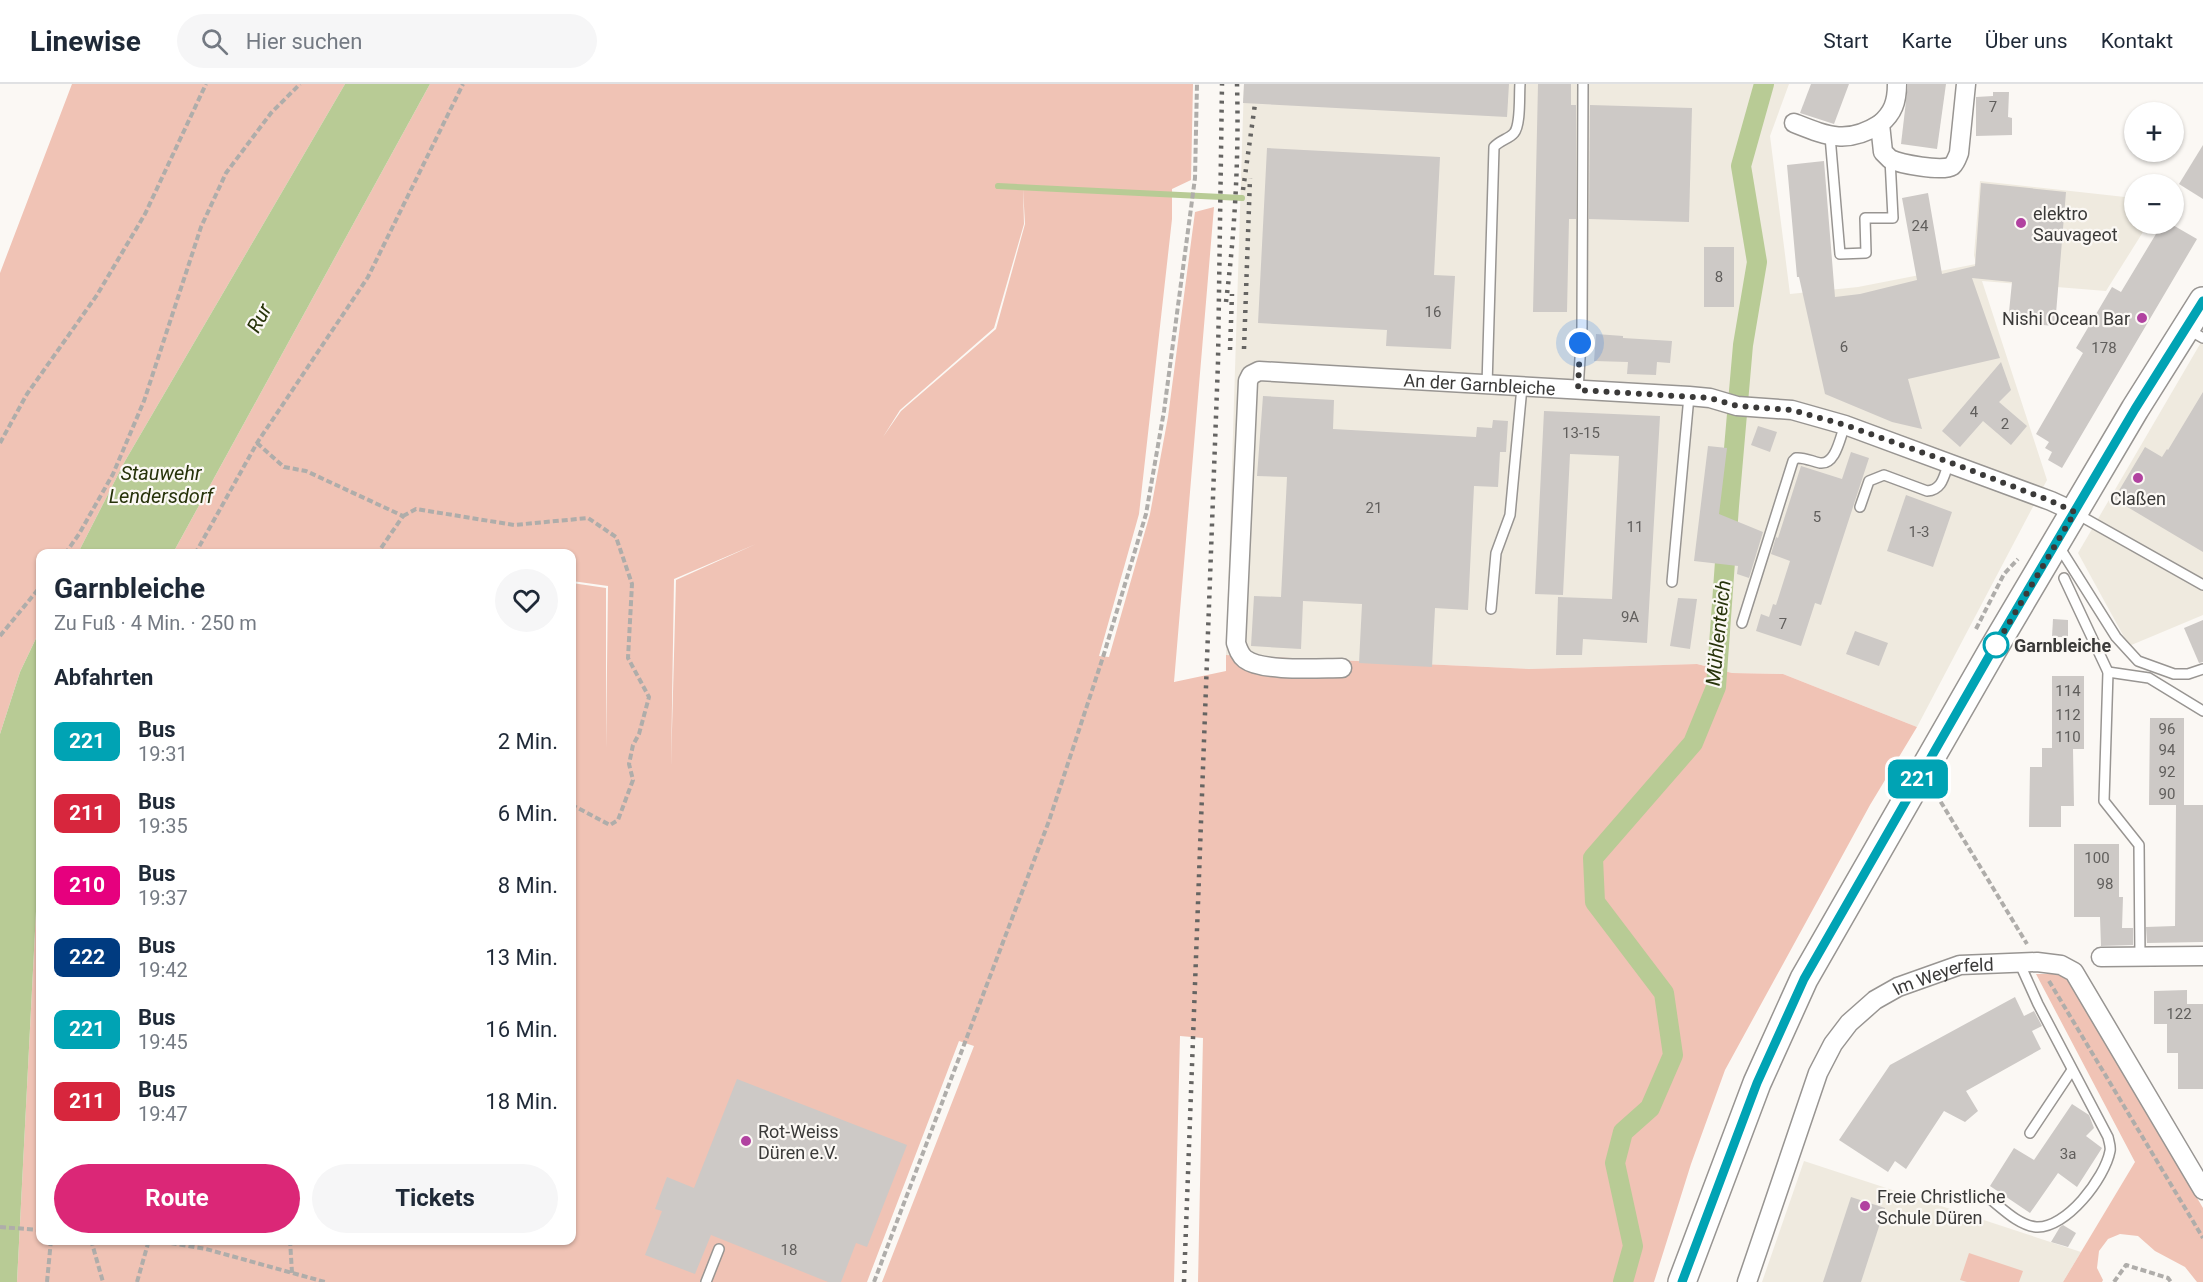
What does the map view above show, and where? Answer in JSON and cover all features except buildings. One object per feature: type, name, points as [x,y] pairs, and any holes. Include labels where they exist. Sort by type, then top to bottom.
[{"type":"main road","points":[[1682,1282],[1757,1083],[1804,979],[2135,409],[2198,319]]},
{"type":"street","points":[[1794,123],[1830,136],[1853,137],[1880,124],[1890,116],[1894,107],[1897,84]]},
{"type":"street","points":[[1880,124],[1883,152],[1890,159],[1942,169],[1950,167],[1956,162],[1959,153],[1966,84]]},
{"type":"street","name":"An der Garnbleiche","points":[[1342,668],[1267,667],[1244,658],[1236,643],[1248,381],[1251,375],[1259,371],[1689,396],[1710,398],[1737,406],[1792,410],[1845,425],[1949,462],[2075,512]]},
{"type":"street","points":[[2100,957],[2203,956]]},
{"type":"street","name":"Im Weyerfeld","points":[[1747,1282],[1818,1072],[1833,1044],[1849,1023],[1875,1000],[1898,987],[1960,965],[2037,962],[2061,965],[2074,972],[2203,1190]]},
{"type":"lane","points":[[1487,386],[1494,147],[1499,141],[1514,134],[1518,126],[1520,84]]},
{"type":"lane","points":[[1578,390],[1582,327],[1583,84]]},
{"type":"lane","points":[[1830,136],[1840,254],[1866,253],[1865,218],[1893,218],[1890,159]]},
{"type":"lane","points":[[1491,609],[1496,553],[1510,515],[1522,387]]},
{"type":"lane","points":[[1672,582],[1689,396]]},
{"type":"lane","points":[[1742,623],[1793,461],[1800,457],[1822,463],[1828,462],[1833,457],[1845,425]]},
{"type":"lane","points":[[1860,507],[1869,481],[1884,475],[1927,491],[1934,490],[1941,485],[1949,462]]},
{"type":"lane","points":[[2075,512],[2203,585]]},
{"type":"lane","points":[[2057,543],[2116,637],[2138,661],[2174,674],[2188,674],[2203,669]]},
{"type":"lane","points":[[2064,578],[2108,672],[2104,801],[2139,845],[2140,957]]},
{"type":"lane","points":[[2108,672],[2149,678],[2203,711]]},
{"type":"lane","points":[[1989,1197],[2018,1220],[2030,1226],[2039,1227],[2068,1214],[2089,1192],[2111,1149],[2108,1137],[2018,962]]},
{"type":"lane","points":[[2030,1133],[2072,1070]]},
{"type":"lane","points":[[706,1282],[719,1249]]},
{"type":"path","points":[[0,443],[27,394],[97,295],[145,214],[206,84]]},
{"type":"path","points":[[68,549],[113,474],[140,411],[201,227],[226,173],[271,113],[300,84]]},
{"type":"path","points":[[198,549],[257,443],[368,277],[463,84]]},
{"type":"path","points":[[874,1282],[1049,821],[1104,654],[1146,514],[1164,411],[1195,178],[1197,84]]},
{"type":"path","points":[[257,443],[284,467],[306,471],[403,516]]},
{"type":"path","points":[[380,549],[403,516],[416,508],[514,525],[588,518],[616,537],[632,584],[627,658],[649,697],[629,764],[633,780],[618,820],[610,825],[576,807]]},
{"type":"path","points":[[0,636],[36,592]]},
{"type":"path","points":[[1923,771],[2203,1238]]},
{"type":"path","points":[[0,1227],[36,1230]]},
{"type":"path","points":[[47,1282],[51,1245]]},
{"type":"path","points":[[92,1245],[103,1282]]},
{"type":"path","points":[[137,1282],[149,1245]]},
{"type":"path","points":[[182,1245],[206,1249],[325,1282]]},
{"type":"path","points":[[290,1245],[292,1273]]},
{"type":"path","points":[[2115,1282],[2126,1265],[2169,1278],[2171,1282]]},
{"type":"shaded area","points":[[72,84],[345,84],[125,461],[80,549],[36,549],[36,638],[20,672],[0,734],[0,273]]},
{"type":"shaded area","points":[[430,84],[1193,84],[1191,180],[1172,189],[1172,219],[1139,514],[1099,656],[1109,657],[1150,514],[1168,417],[1195,212],[1214,207],[1174,682],[1226,671],[1226,655],[1529,669],[1697,664],[1732,673],[1783,674],[1917,727],[1870,805],[1725,1070],[1691,1164],[1654,1282],[1198,1282],[1203,1038],[1180,1036],[1174,1282],[882,1282],[974,1046],[959,1041],[867,1282],[17,1282],[36,912],[36,1245],[576,1245],[576,584],[606,588],[606,749],[608,586],[576,582],[576,549],[175,549]],"holes":[[[1023,188],[1025,224],[996,329],[901,411],[883,437],[900,410],[994,328],[1024,224]],[[756,544],[676,580],[671,767],[674,579]]]},
{"type":"shaded area","points":[[1244,84],[1789,84],[1770,136],[1790,294],[1858,287],[1976,264],[1974,255],[1980,181],[2124,197],[2124,234],[2142,234],[2106,291],[1982,281],[2047,480],[1917,727],[1783,674],[1732,673],[1697,664],[1529,669],[1226,655]]},
{"type":"shaded area","points":[[2203,339],[2203,615],[2129,646],[2078,553]]},
{"type":"shaded area","points":[[2036,974],[2064,974],[2203,1208],[2203,1282],[2197,1282],[2185,1267],[2155,1251],[2138,1236],[2120,1234],[2108,1239],[2099,1251],[2097,1268],[2102,1282],[2063,1282],[2135,1162]]},
{"type":"shaded area","name":"Freie Christliche Schule Düren","points":[[1804,1161],[2081,1252],[2063,1282],[1762,1282]]},
{"type":"shaded area","points":[[1969,1253],[2023,1271],[2019,1282],[1960,1280]]},
{"type":"water","name":"Stauwehr Lendersdorf","points":[[345,84],[430,84],[175,549],[80,549],[125,461]]},
{"type":"water","points":[[36,638],[36,912],[17,1282],[0,1282],[0,734],[20,672]]},
{"type":"waterway","name":"Mühlenteich","points":[[1623,1282],[1633,1246],[1615,1163],[1623,1132],[1650,1108],[1673,1055],[1664,993],[1595,902],[1593,858],[1693,743],[1716,687],[1743,345],[1757,262],[1741,166],[1764,84]]},
{"type":"waterway","points":[[998,186],[1242,198]]},
{"type":"railway","points":[[1184,1282],[1218,362],[1222,84]]},
{"type":"railway","points":[[1226,302],[1236,193],[1237,84]]},
{"type":"railway","points":[[1243,190],[1255,104]]},
{"type":"railway","points":[[1244,349],[1250,178]]},
{"type":"railway","points":[[1230,350],[1232,294]]},
{"type":"bus line","name":"221","points":[[1682,1282],[1757,1083],[1804,979],[2039,571],[2135,409],[2203,301]]},
{"type":"place","name":"elektro Sauvageot","points":[[2021,223]]},
{"type":"place","name":"Nishi Ocean Bar","points":[[2142,318]]},
{"type":"place","name":"Claßen","points":[[2138,478]]},
{"type":"place","name":"Garnbleiche","points":[[1996,645]]},
{"type":"place","name":"Rot-Weiss Düren e.V.","points":[[746,1141]]},
{"type":"place","name":"Freie Christliche Schule Düren","points":[[1865,1206]]},
{"type":"route","points":[[1580,343],[1578,390],[1689,396],[1720,400],[1737,406],[1792,410],[1845,425],[1949,462],[2075,512],[1996,645]]},
{"type":"water label","name":"Rur","points":[[259,318]]}]
